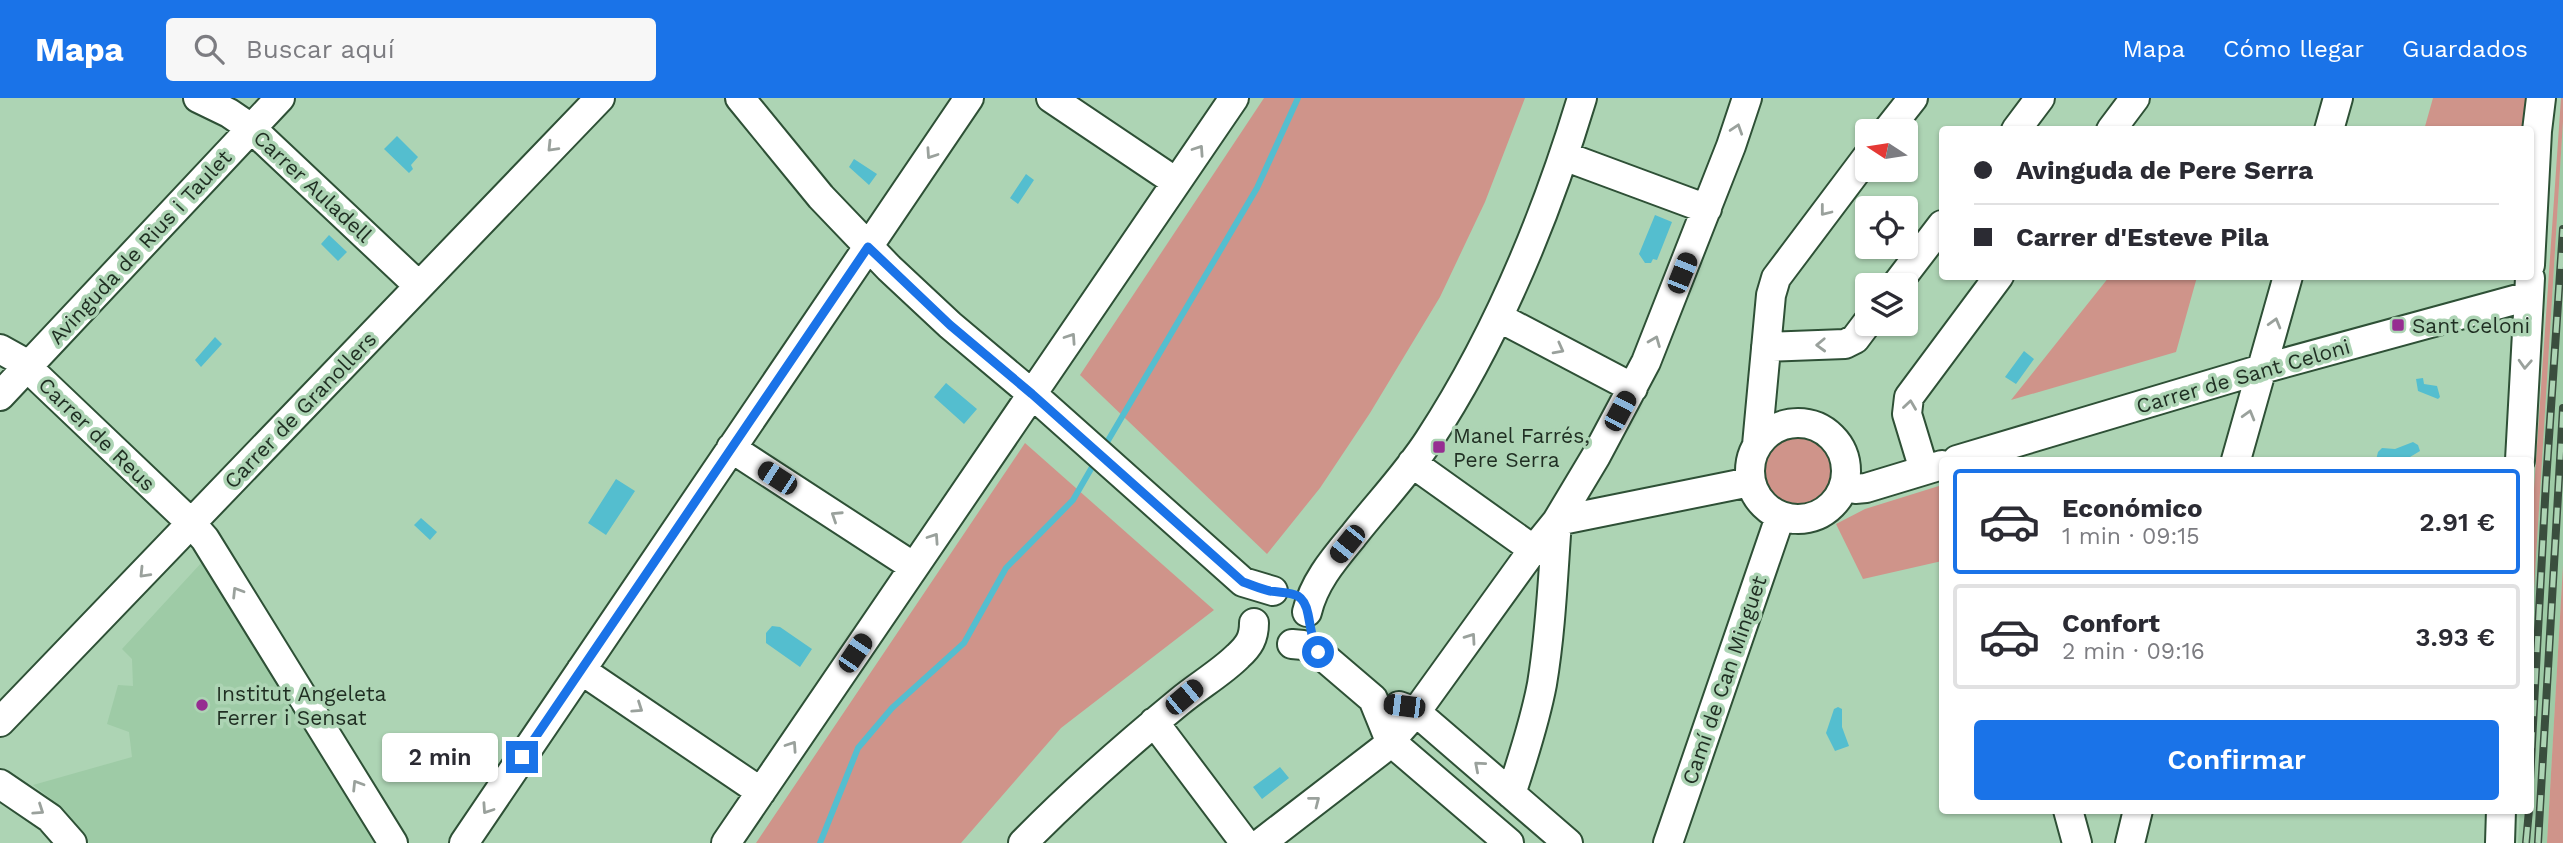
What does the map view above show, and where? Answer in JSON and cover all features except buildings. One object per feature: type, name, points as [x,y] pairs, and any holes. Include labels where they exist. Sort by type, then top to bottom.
[{"type":"street","name":"Carrer Auladell","points":[[198,98],[229,113],[251,128],[419,286]]},
{"type":"street","name":"Avinguda de Rius i Taulet","points":[[0,396],[280,98]]},
{"type":"street","name":"Carrer de Granollers","points":[[0,722],[600,98]]},
{"type":"street","points":[[740,98],[821,197],[868,247],[950,325],[1040,401],[1243,582],[1250,597],[1254,634],[1237,657],[1199,685],[1074,790],[1023,843]]},
{"type":"street","points":[[464,843],[969,98]]},
{"type":"street","points":[[1051,98],[1176,183]]},
{"type":"street","points":[[726,843],[914,567],[1040,401],[1176,183],[1234,98]]},
{"type":"street","points":[[1237,657],[1298,647],[1309,633],[1310,598],[1330,564],[1429,441],[1498,317],[1549,200],[1581,98]]},
{"type":"street","points":[[1261,843],[1391,741],[1416,712],[1557,521],[1646,362],[1707,209],[1746,98]]},
{"type":"street","points":[[2019,126],[2040,98]]},
{"type":"street","points":[[2114,126],[2136,98]]},
{"type":"street","points":[[2330,126],[2338,98]]},
{"type":"street","points":[[2534,188],[2542,98]]},
{"type":"street","points":[[1896,119],[1909,99]]},
{"type":"street","points":[[1564,156],[1707,209]]},
{"type":"street","points":[[1757,445],[1779,426],[1802,422],[1818,426],[1832,436],[1842,450],[1846,462],[1845,484],[1838,499],[1818,515],[1799,520],[1780,517],[1757,498],[1750,482],[1749,471],[1757,445],[1771,295],[1776,278],[1855,173]]},
{"type":"street","points":[[1905,273],[1939,229]]},
{"type":"street","points":[[1845,484],[1855,489],[1866,488],[1933,468],[1907,414],[1909,397],[1996,280]]},
{"type":"street","points":[[2237,457],[2287,280]]},
{"type":"street","points":[[2520,457],[2530,286]]},
{"type":"street","name":"Carrer de Sant Celoni","points":[[1977,457],[2028,449],[2262,369],[2530,286]]},
{"type":"street","points":[[1498,317],[1633,388]]},
{"type":"street","points":[[1766,346],[1845,344],[1857,336]]},
{"type":"street","name":"Carrer de Reus","points":[[0,349],[18,359],[205,539],[393,843]]},
{"type":"street","points":[[731,448],[914,567]]},
{"type":"street","points":[[1412,463],[1534,550]]},
{"type":"street","points":[[1557,521],[1750,482]]},
{"type":"street","name":"Camí de Can Minguet","points":[[1668,843],[1780,517]]},
{"type":"street","points":[[1511,794],[1525,753],[1542,684],[1551,610],[1557,521]]},
{"type":"street","points":[[1330,564],[1311,578],[1258,602],[1253,620],[1259,635],[1266,642],[1298,647],[1373,699],[1404,706],[1416,712],[1568,843]]},
{"type":"street","points":[[1243,582],[1299,597],[1308,616]]},
{"type":"street","points":[[581,670],[761,792]]},
{"type":"street","points":[[1373,699],[1391,741],[1509,843]]},
{"type":"street","points":[[1154,722],[1245,843]]},
{"type":"street","points":[[0,784],[50,818],[72,843]]},
{"type":"street","points":[[2069,814],[2077,843]]},
{"type":"street","points":[[2130,843],[2137,814]]},
{"type":"street","points":[[2500,843],[2501,814]]},
{"type":"shaded area","points":[[1264,98],[1525,98],[1485,202],[1440,297],[1370,413],[1320,488],[1267,554],[1080,375]]},
{"type":"shaded area","points":[[2433,98],[2541,98],[2531,126],[2425,126]]},
{"type":"shaded area","points":[[2561,98],[2563,98],[2534,590],[2534,490]]},
{"type":"shaded area","points":[[2563,121],[2563,565],[2547,843],[2518,843],[2520,814],[2534,814],[2534,590]]},
{"type":"shaded area","points":[[2107,280],[2196,280],[2176,352],[2011,400]]},
{"type":"shaded area","points":[[1805,433],[1818,439],[1829,450],[1835,463],[1833,486],[1818,503],[1805,509],[1789,509],[1776,503],[1761,486],[1759,463],[1765,450],[1782,435]]},
{"type":"shaded area","points":[[1025,443],[1214,610],[1061,728],[961,843],[756,843]]},
{"type":"shaded area","points":[[1939,486],[1939,562],[1863,579],[1836,524],[1865,509]]},
{"type":"shaded area","name":"Institut Angeleta Ferrer i Sensat","points":[[203,561],[377,843],[89,843],[64,809],[33,785],[132,757],[129,732],[107,724],[118,685],[133,686],[132,659],[122,649]]},
{"type":"shaded area","points":[[2563,565],[2563,843],[2547,843]]},
{"type":"water","points":[[397,136],[418,157],[411,165],[413,169],[409,173],[384,149]]},
{"type":"water","points":[[854,159],[877,174],[869,185],[849,167]]},
{"type":"water","points":[[1026,174],[1034,180],[1018,204],[1010,198]]},
{"type":"water","points":[[1655,215],[1672,222],[1657,260],[1645,263],[1639,254]]},
{"type":"water","points":[[329,235],[347,252],[338,261],[321,244]]},
{"type":"water","points":[[215,337],[222,344],[201,367],[195,360]]},
{"type":"water","points":[[2024,351],[2034,359],[2016,384],[2005,377]]},
{"type":"water","points":[[2423,378],[2424,384],[2437,386],[2440,397],[2438,399],[2418,391],[2416,379]]},
{"type":"water","points":[[946,383],[977,409],[964,424],[934,397]]},
{"type":"water","points":[[2413,442],[2418,445],[2420,451],[2410,457],[2377,457],[2382,448],[2395,449]]},
{"type":"water","points":[[616,479],[635,491],[606,535],[588,523]]},
{"type":"water","points":[[421,518],[437,532],[430,540],[414,525]]},
{"type":"water","points":[[772,626],[780,627],[812,649],[800,667],[766,643],[766,633]]},
{"type":"water","points":[[1834,709],[1842,709],[1842,727],[1849,746],[1835,751],[1826,733]]},
{"type":"water","points":[[1280,767],[1289,778],[1262,799],[1253,787]]},
{"type":"waterway","points":[[1103,449],[1257,188],[1298,98]]},
{"type":"waterway","points":[[820,843],[858,748],[892,708],[964,643],[1006,568],[1073,500],[1095,462]]},
{"type":"railway","points":[[2534,706],[2563,229]]},
{"type":"railway","points":[[2538,843],[2563,408]]},
{"type":"railway","points":[[2526,843],[2529,814]]},
{"type":"place","name":"Sant Celoni","points":[[2398,325]]},
{"type":"place","name":"Manel Farrés, Pere Serra","points":[[1439,447]]},
{"type":"place","name":"Institut Angeleta Ferrer i Sensat","points":[[202,705]]},
{"type":"route","points":[[522,757],[868,247],[950,325],[1032,394],[1243,582],[1273,591],[1291,592],[1299,597],[1307,612],[1312,643],[1318,652]]}]
